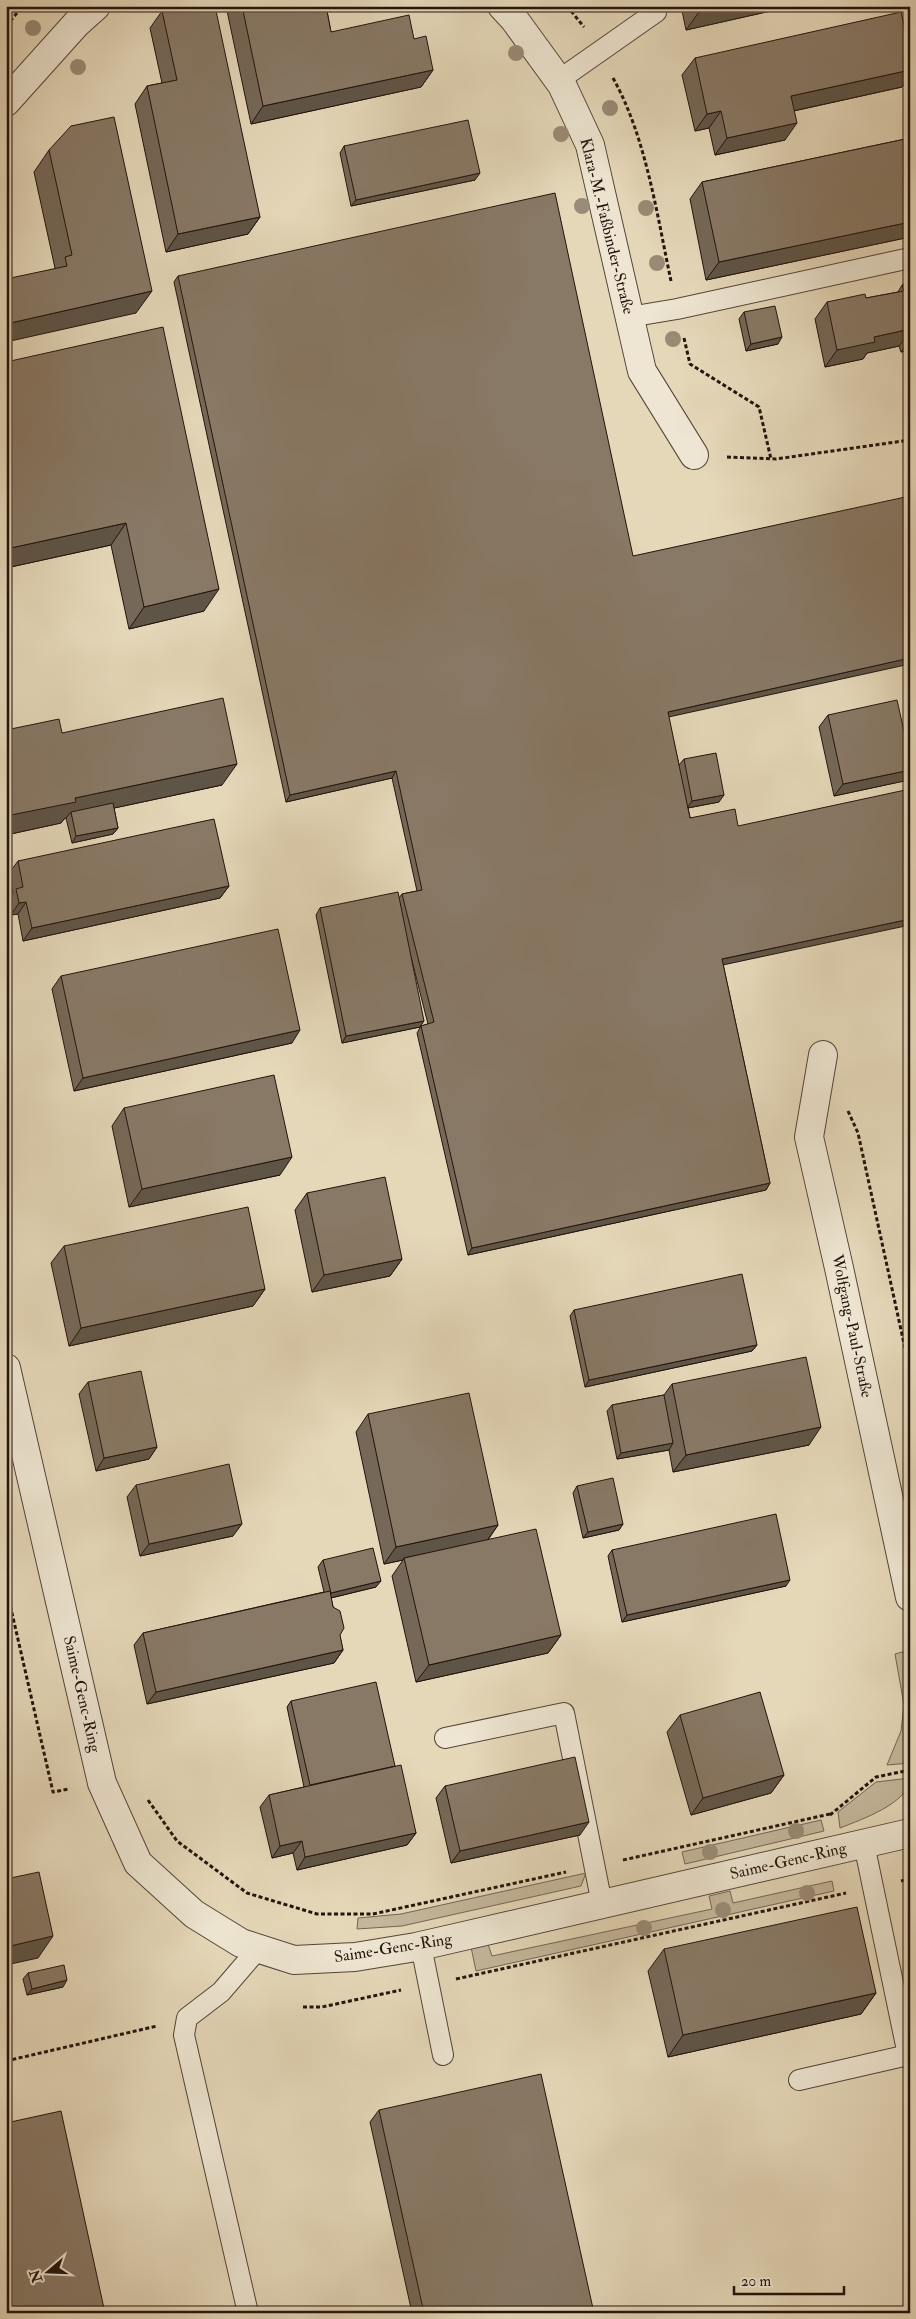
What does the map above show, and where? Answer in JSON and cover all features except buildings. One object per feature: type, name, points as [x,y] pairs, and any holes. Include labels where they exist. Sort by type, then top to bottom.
[{"type":"street","points":[[6,102],[77,24],[96,6]]},
{"type":"street","name":"Klara-M.-Faßbinder-Straße","points":[[502,6],[514,19],[559,80],[590,145],[642,371],[694,455]]},
{"type":"street","name":"Wolfgang-Paul-Straße","points":[[823,1055],[809,1137],[840,1268],[908,1580]]},
{"type":"street","name":"Saime-Genc-Ring","points":[[6,1368],[102,1783],[138,1863],[194,1914],[241,1943],[294,1960],[355,1957],[421,1946],[910,1833]]},
{"type":"lane","points":[[559,80],[656,12],[655,6]]},
{"type":"lane","points":[[630,317],[677,309],[910,258]]},
{"type":"lane","points":[[446,1738],[564,1712],[602,1904]]},
{"type":"lane","points":[[800,2080],[908,2055],[871,1887],[864,1844]]},
{"type":"lane","points":[[421,1946],[443,2055]]},
{"type":"lane","points":[[248,2313],[184,2035],[187,2018],[220,1992],[258,1949]]},
{"type":"path","points":[[6,26],[23,6]]},
{"type":"path","points":[[567,6],[586,30],[623,96],[646,168],[690,364],[759,407],[771,459]]},
{"type":"path","points":[[694,455],[771,459],[910,440]]},
{"type":"path","points":[[847,1107],[858,1133],[910,1371]]},
{"type":"path","points":[[6,1587],[53,1792],[102,1783]]},
{"type":"path","points":[[145,1794],[177,1841],[247,1893],[317,1914],[373,1914],[830,1814]]},
{"type":"path","points":[[303,2007],[322,2007],[429,1985],[910,1879]]},
{"type":"path","points":[[6,2061],[112,2038],[187,2018]]},
{"type":"shaded area","points":[[906,1651],[910,1668],[910,1763],[887,1765],[901,1731],[904,1705],[895,1654]]},
{"type":"shaded area","points":[[910,1778],[908,1787],[893,1803],[840,1828],[838,1812],[876,1782]]},
{"type":"shaded area","points":[[821,1820],[824,1831],[685,1864],[682,1852]]},
{"type":"shaded area","points":[[586,1873],[581,1886],[402,1926],[357,1929],[358,1918],[401,1914]]},
{"type":"shaded area","points":[[832,1881],[834,1891],[476,1971],[471,1947],[488,1944],[492,1956],[712,1909],[709,1896],[730,1891],[733,1903]]}]
